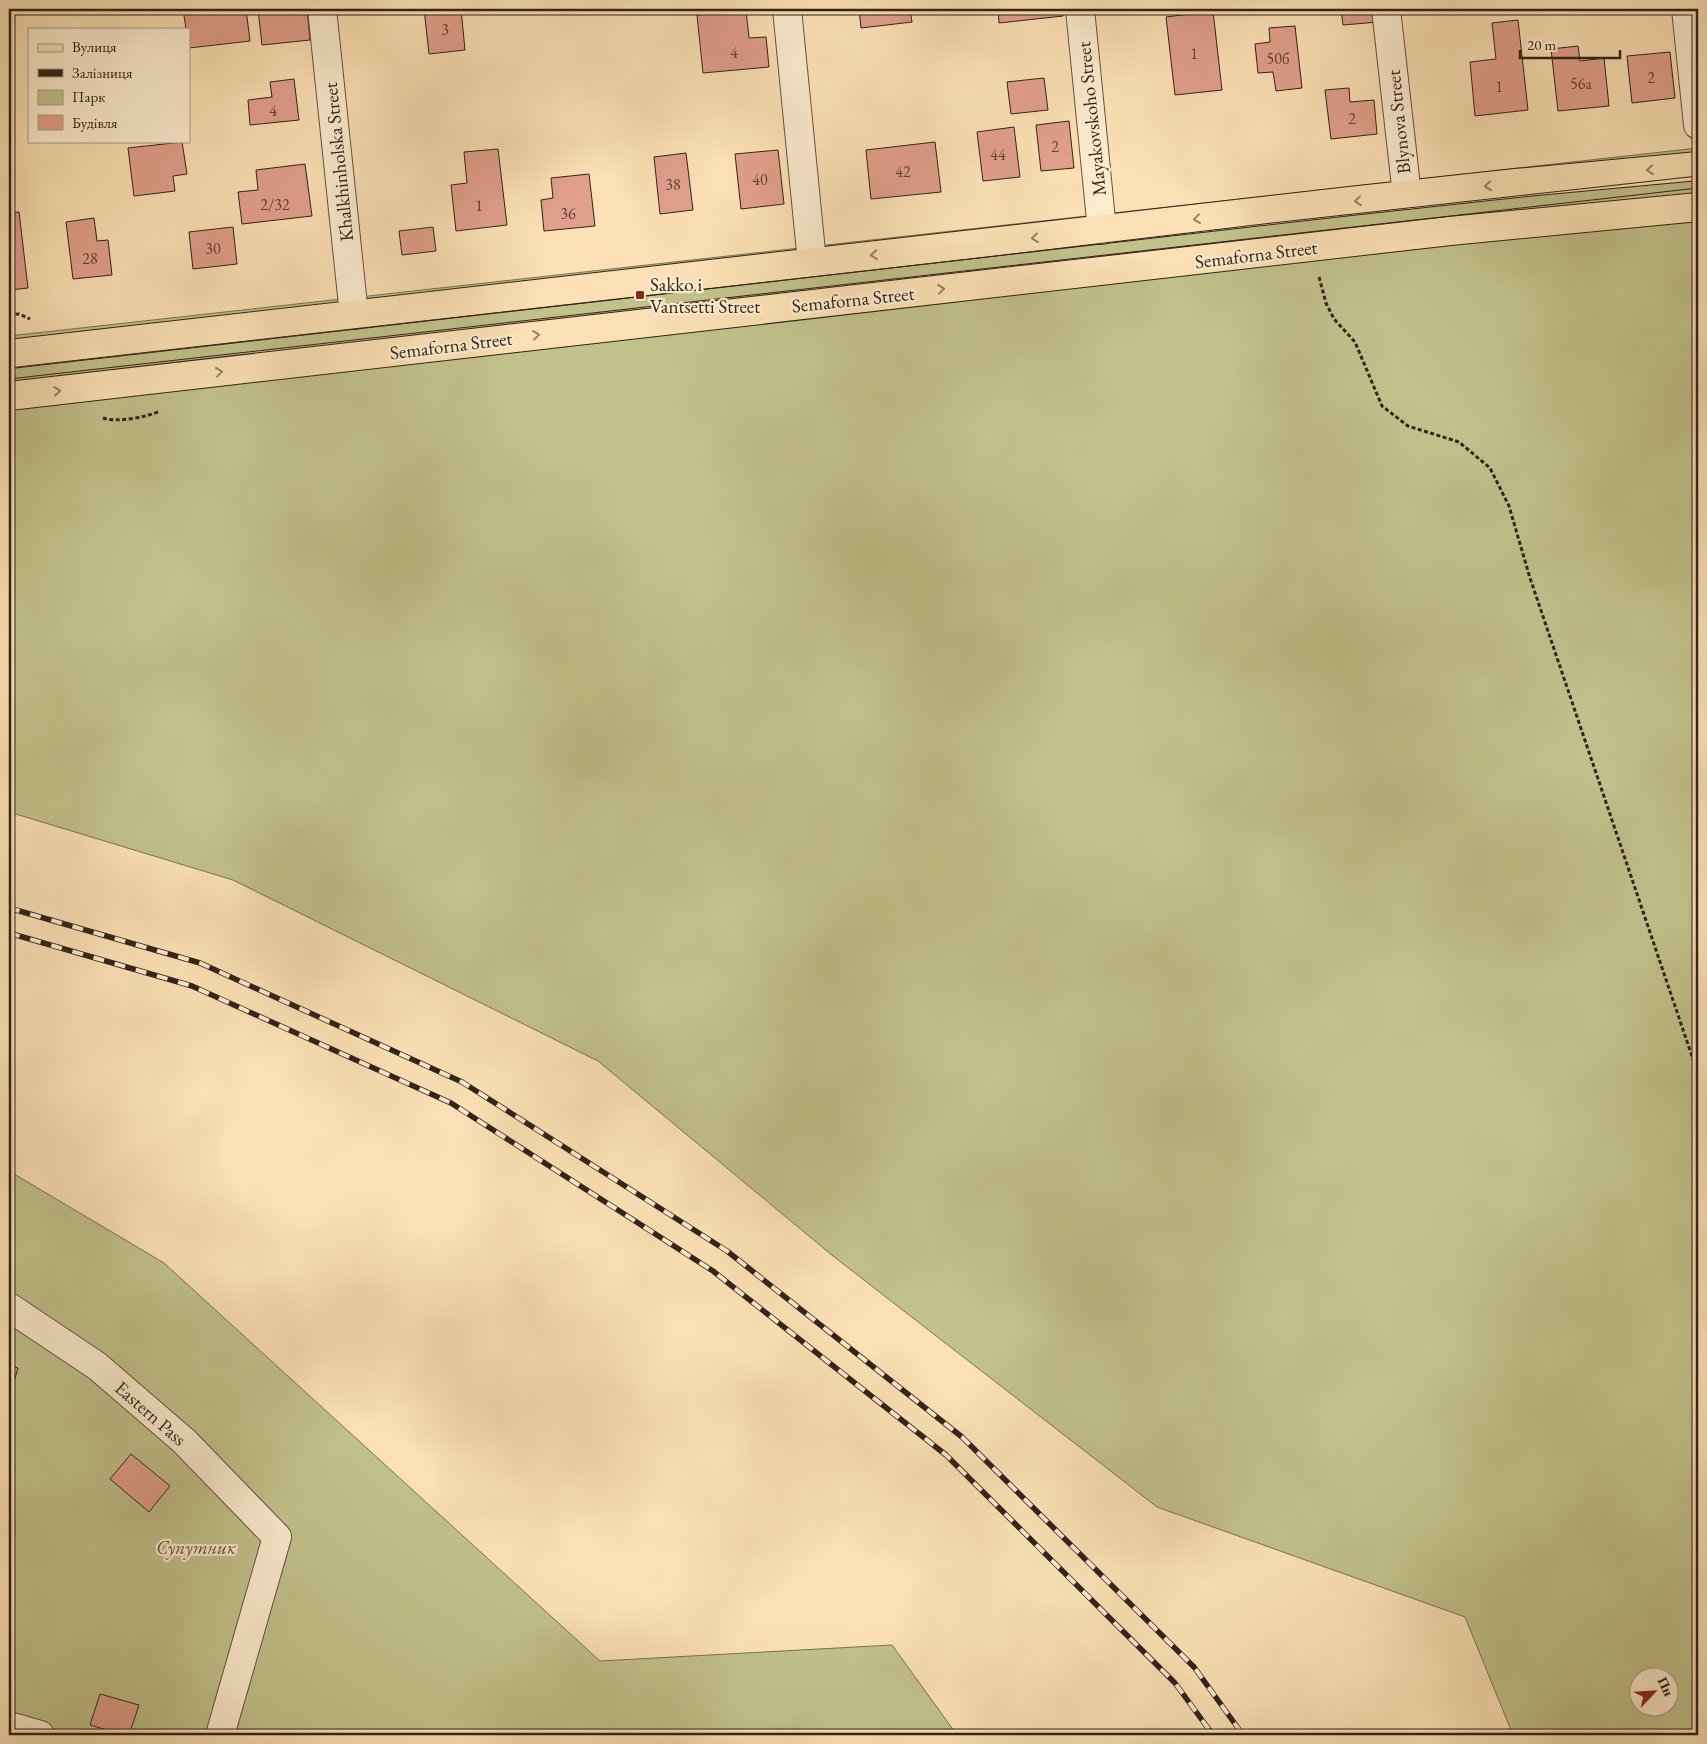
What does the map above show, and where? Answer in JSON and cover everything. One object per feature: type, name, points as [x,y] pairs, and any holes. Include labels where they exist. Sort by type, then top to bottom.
[{"type":"main road","points":[[9,354],[1407,195],[1698,166]]},
{"type":"main road","name":"Blynova Street","points":[[1407,195],[1412,236]]},
{"type":"main road","name":"Semaforna Street","points":[[9,396],[1412,236],[1698,207]]},
{"type":"street","name":"Khalkhinholska Street","points":[[322,9],[354,315]]},
{"type":"street","points":[[788,9],[812,262]]},
{"type":"street","name":"Mayakovskoho Street","points":[[1080,9],[1102,230]]},
{"type":"street","name":"Blynova Street","points":[[1386,9],[1407,195]]},
{"type":"street","points":[[1686,9],[1698,125]]},
{"type":"street","name":"Eastern Pass","points":[[9,1307],[97,1366],[184,1441],[277,1537],[220,1735]]},
{"type":"street","points":[[9,1726],[40,1735]]},
{"type":"path","points":[[1314,247],[1317,272],[1326,303],[1334,319],[1355,342],[1382,406],[1408,426],[1459,442],[1490,468],[1509,506],[1530,578],[1698,1074]]},
{"type":"green space","points":[[1698,148],[1698,1735],[1513,1735],[1465,1617],[1157,1507],[833,1256],[598,1061],[233,880],[9,812],[9,336]]},
{"type":"green space","name":"Супутник","points":[[9,1171],[164,1263],[600,1661],[892,1645],[957,1735],[9,1735]]},
{"type":"building","points":[[34,9],[79,9],[35,14]]},
{"type":"building","points":[[183,9],[246,9],[250,41],[190,48],[190,28],[186,28]]},
{"type":"building","points":[[258,9],[307,9],[310,40],[262,45]]},
{"type":"building","points":[[424,9],[461,9],[465,50],[429,54]]},
{"type":"building","points":[[859,9],[910,9],[912,22],[861,28]]},
{"type":"building","points":[[998,9],[1062,9],[1063,16],[999,23]]},
{"type":"building","points":[[1341,9],[1376,9],[1378,22],[1343,25]]},
{"type":"building","points":[[746,10],[749,38],[766,37],[769,67],[703,73],[697,15]]},
{"type":"building","points":[[1213,11],[1222,90],[1175,95],[1166,17]]},
{"type":"building","points":[[1518,20],[1528,110],[1475,116],[1470,62],[1496,59],[1492,23]]},
{"type":"building","points":[[1295,26],[1302,88],[1276,91],[1273,72],[1258,73],[1255,44],[1270,42],[1269,28]]},
{"type":"building","points":[[1578,46],[1580,61],[1604,58],[1609,106],[1558,111],[1551,49]]},
{"type":"building","points":[[1670,52],[1675,98],[1632,103],[1627,56]]},
{"type":"building","points":[[1044,78],[1048,110],[1011,114],[1007,82]]},
{"type":"building","points":[[294,79],[299,120],[250,125],[248,100],[272,97],[270,82]]},
{"type":"building","points":[[1349,88],[1350,102],[1374,100],[1377,134],[1331,139],[1325,90]]},
{"type":"building","points":[[1069,121],[1074,168],[1041,171],[1036,125]]},
{"type":"building","points":[[1014,127],[1020,177],[983,181],[977,132]]},
{"type":"building","points":[[182,142],[187,174],[173,176],[175,191],[134,196],[128,148]]},
{"type":"building","points":[[935,142],[941,192],[871,199],[866,150]]},
{"type":"building","points":[[498,149],[507,225],[456,231],[451,185],[467,183],[464,152]]},
{"type":"building","points":[[778,150],[784,204],[741,209],[735,154]]},
{"type":"building","points":[[686,153],[693,210],[660,214],[654,157]]},
{"type":"building","points":[[305,164],[312,216],[242,224],[238,192],[258,190],[256,170]]},
{"type":"building","points":[[589,174],[595,226],[544,231],[541,200],[553,198],[551,178]]},
{"type":"building","points":[[19,212],[28,288],[9,290],[9,213]]},
{"type":"building","points":[[94,218],[97,241],[108,240],[112,275],[73,279],[66,222]]},
{"type":"building","points":[[233,227],[237,264],[193,269],[189,232]]},
{"type":"building","points":[[433,227],[436,251],[402,255],[399,231]]},
{"type":"building","points":[[9,1365],[18,1368],[9,1399]]},
{"type":"building","points":[[131,1454],[170,1486],[149,1512],[110,1479]]},
{"type":"building","points":[[100,1694],[139,1705],[129,1735],[90,1725]]},
{"type":"tram line","points":[[9,368],[1698,176]]},
{"type":"tram line","points":[[9,379],[1698,188]]},
{"type":"railway","points":[[9,908],[200,963],[462,1082],[727,1251],[962,1437],[1194,1667],[1243,1735]]},
{"type":"railway","points":[[9,933],[192,986],[451,1103],[713,1271],[946,1455],[1175,1683],[1213,1735]]},
{"type":"place","name":"Sakko i Vantsetti Street","points":[[640,295]]}]
